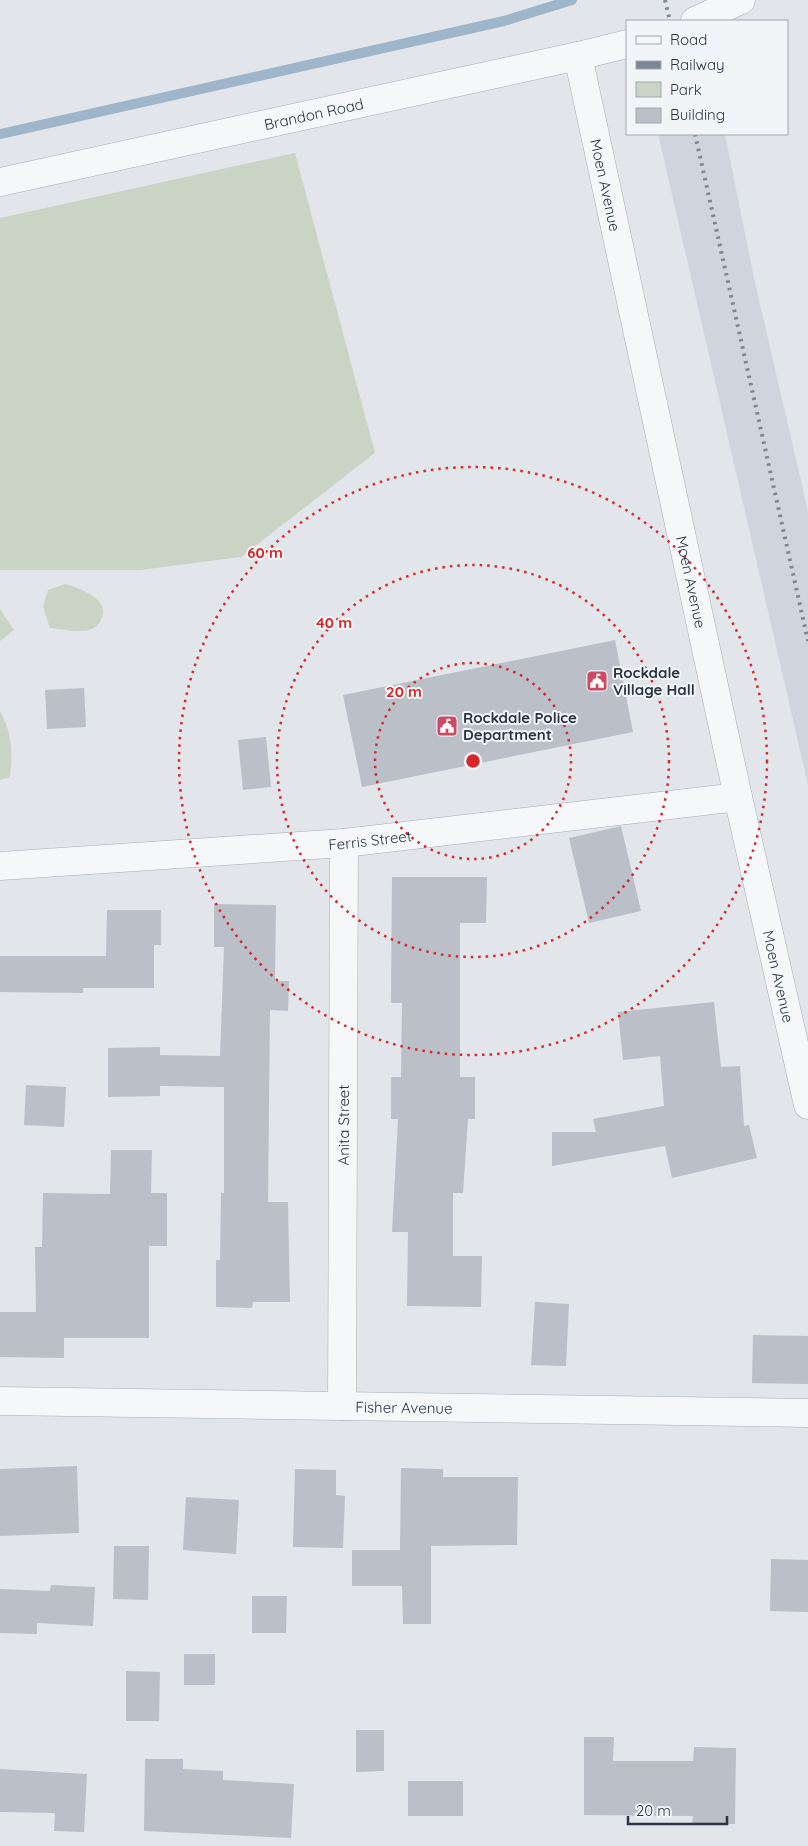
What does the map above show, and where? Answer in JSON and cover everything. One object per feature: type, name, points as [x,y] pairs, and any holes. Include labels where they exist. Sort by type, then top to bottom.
[{"type":"street","points":[[697,20],[741,0]]},
{"type":"street","name":"Brandon Road","points":[[0,182],[626,44]]},
{"type":"street","name":"Moen Avenue","points":[[578,56],[738,797],[808,1105]]},
{"type":"street","name":"Ferris Street","points":[[0,866],[344,843],[738,797]]},
{"type":"street","name":"Anita Street","points":[[342,1406],[344,843]]},
{"type":"street","name":"Fisher Avenue","points":[[0,1401],[808,1413]]},
{"type":"shaded area","points":[[658,135],[725,135],[754,278],[808,511],[808,785]]},
{"type":"green space","points":[[295,153],[375,453],[241,557],[140,570],[0,570],[0,218]]},
{"type":"green space","points":[[65,584],[86,592],[98,601],[102,606],[103,613],[98,625],[89,630],[80,631],[50,628],[43,607],[48,590]]},
{"type":"green space","points":[[0,609],[14,630],[0,641]]},
{"type":"green space","points":[[0,711],[11,743],[11,760],[10,777],[0,780]]},
{"type":"building","points":[[615,640],[633,732],[362,787],[343,695]]},
{"type":"building","points":[[84,688],[86,727],[47,729],[45,690]]},
{"type":"building","points":[[266,737],[271,787],[243,790],[238,740]]},
{"type":"building","points":[[621,826],[641,911],[589,923],[569,838]]},
{"type":"building","points":[[392,877],[487,877],[486,923],[460,923],[460,1077],[475,1077],[475,1119],[468,1119],[463,1193],[453,1193],[453,1256],[482,1256],[481,1307],[407,1306],[408,1232],[392,1232],[398,1119],[391,1119],[391,1077],[401,1077],[402,1003],[391,1003]]},
{"type":"building","points":[[214,904],[276,905],[275,981],[289,981],[288,1011],[270,1010],[268,1202],[288,1202],[290,1302],[253,1302],[252,1308],[216,1307],[216,1260],[220,1260],[221,1193],[224,1193],[224,1087],[160,1086],[160,1096],[108,1097],[108,1048],[160,1047],[160,1055],[220,1056],[224,947],[214,947]]},
{"type":"building","points":[[107,910],[161,910],[161,945],[154,945],[154,988],[83,988],[83,993],[0,992],[0,956],[106,956]]},
{"type":"building","points":[[714,1002],[721,1067],[740,1066],[744,1126],[749,1125],[757,1158],[672,1178],[665,1146],[552,1166],[552,1132],[596,1132],[593,1119],[664,1106],[660,1056],[623,1060],[618,1012]]},
{"type":"building","points":[[26,1085],[66,1087],[64,1127],[24,1125]]},
{"type":"building","points":[[111,1150],[152,1150],[151,1193],[167,1193],[167,1246],[149,1246],[149,1338],[64,1338],[64,1358],[0,1357],[0,1312],[36,1312],[35,1247],[42,1247],[43,1193],[110,1194]]},
{"type":"building","points":[[535,1302],[569,1304],[566,1366],[531,1365]]},
{"type":"building","points":[[753,1335],[808,1336],[808,1384],[752,1383]]},
{"type":"building","points":[[77,1466],[79,1533],[0,1536],[0,1469]]},
{"type":"building","points":[[401,1468],[443,1469],[443,1477],[518,1477],[517,1545],[431,1546],[431,1624],[403,1624],[402,1586],[352,1586],[352,1550],[400,1550]]},
{"type":"building","points":[[295,1469],[336,1470],[336,1495],[345,1496],[343,1548],[293,1547]]},
{"type":"building","points":[[186,1497],[239,1500],[236,1554],[183,1550]]},
{"type":"building","points":[[114,1546],[149,1546],[148,1600],[113,1599]]},
{"type":"building","points":[[771,1559],[808,1560],[808,1612],[770,1611]]},
{"type":"building","points":[[51,1585],[95,1587],[93,1626],[37,1623],[37,1634],[0,1633],[0,1589],[50,1591]]},
{"type":"building","points":[[252,1596],[287,1596],[286,1633],[252,1633]]},
{"type":"building","points":[[184,1654],[215,1654],[215,1685],[184,1685]]},
{"type":"building","points":[[126,1671],[160,1672],[159,1721],[126,1721]]},
{"type":"building","points":[[356,1730],[384,1730],[384,1771],[356,1772]]},
{"type":"building","points":[[584,1737],[614,1737],[613,1761],[693,1761],[694,1747],[736,1748],[735,1824],[692,1824],[693,1816],[584,1815]]},
{"type":"building","points":[[145,1759],[183,1759],[183,1769],[223,1771],[223,1780],[294,1784],[291,1838],[144,1831]]},
{"type":"building","points":[[0,1769],[87,1774],[84,1832],[54,1831],[55,1813],[0,1812]]},
{"type":"building","points":[[408,1781],[463,1781],[463,1816],[408,1816]]},
{"type":"waterway","points":[[0,134],[504,21],[572,0]]},
{"type":"railway","points":[[665,0],[670,20]]},
{"type":"railway","points":[[695,135],[808,641]]},
{"type":"place","name":"Rockdale Village Hall","points":[[597,681]]},
{"type":"place","name":"Rockdale Police Department","points":[[447,726]]}]
